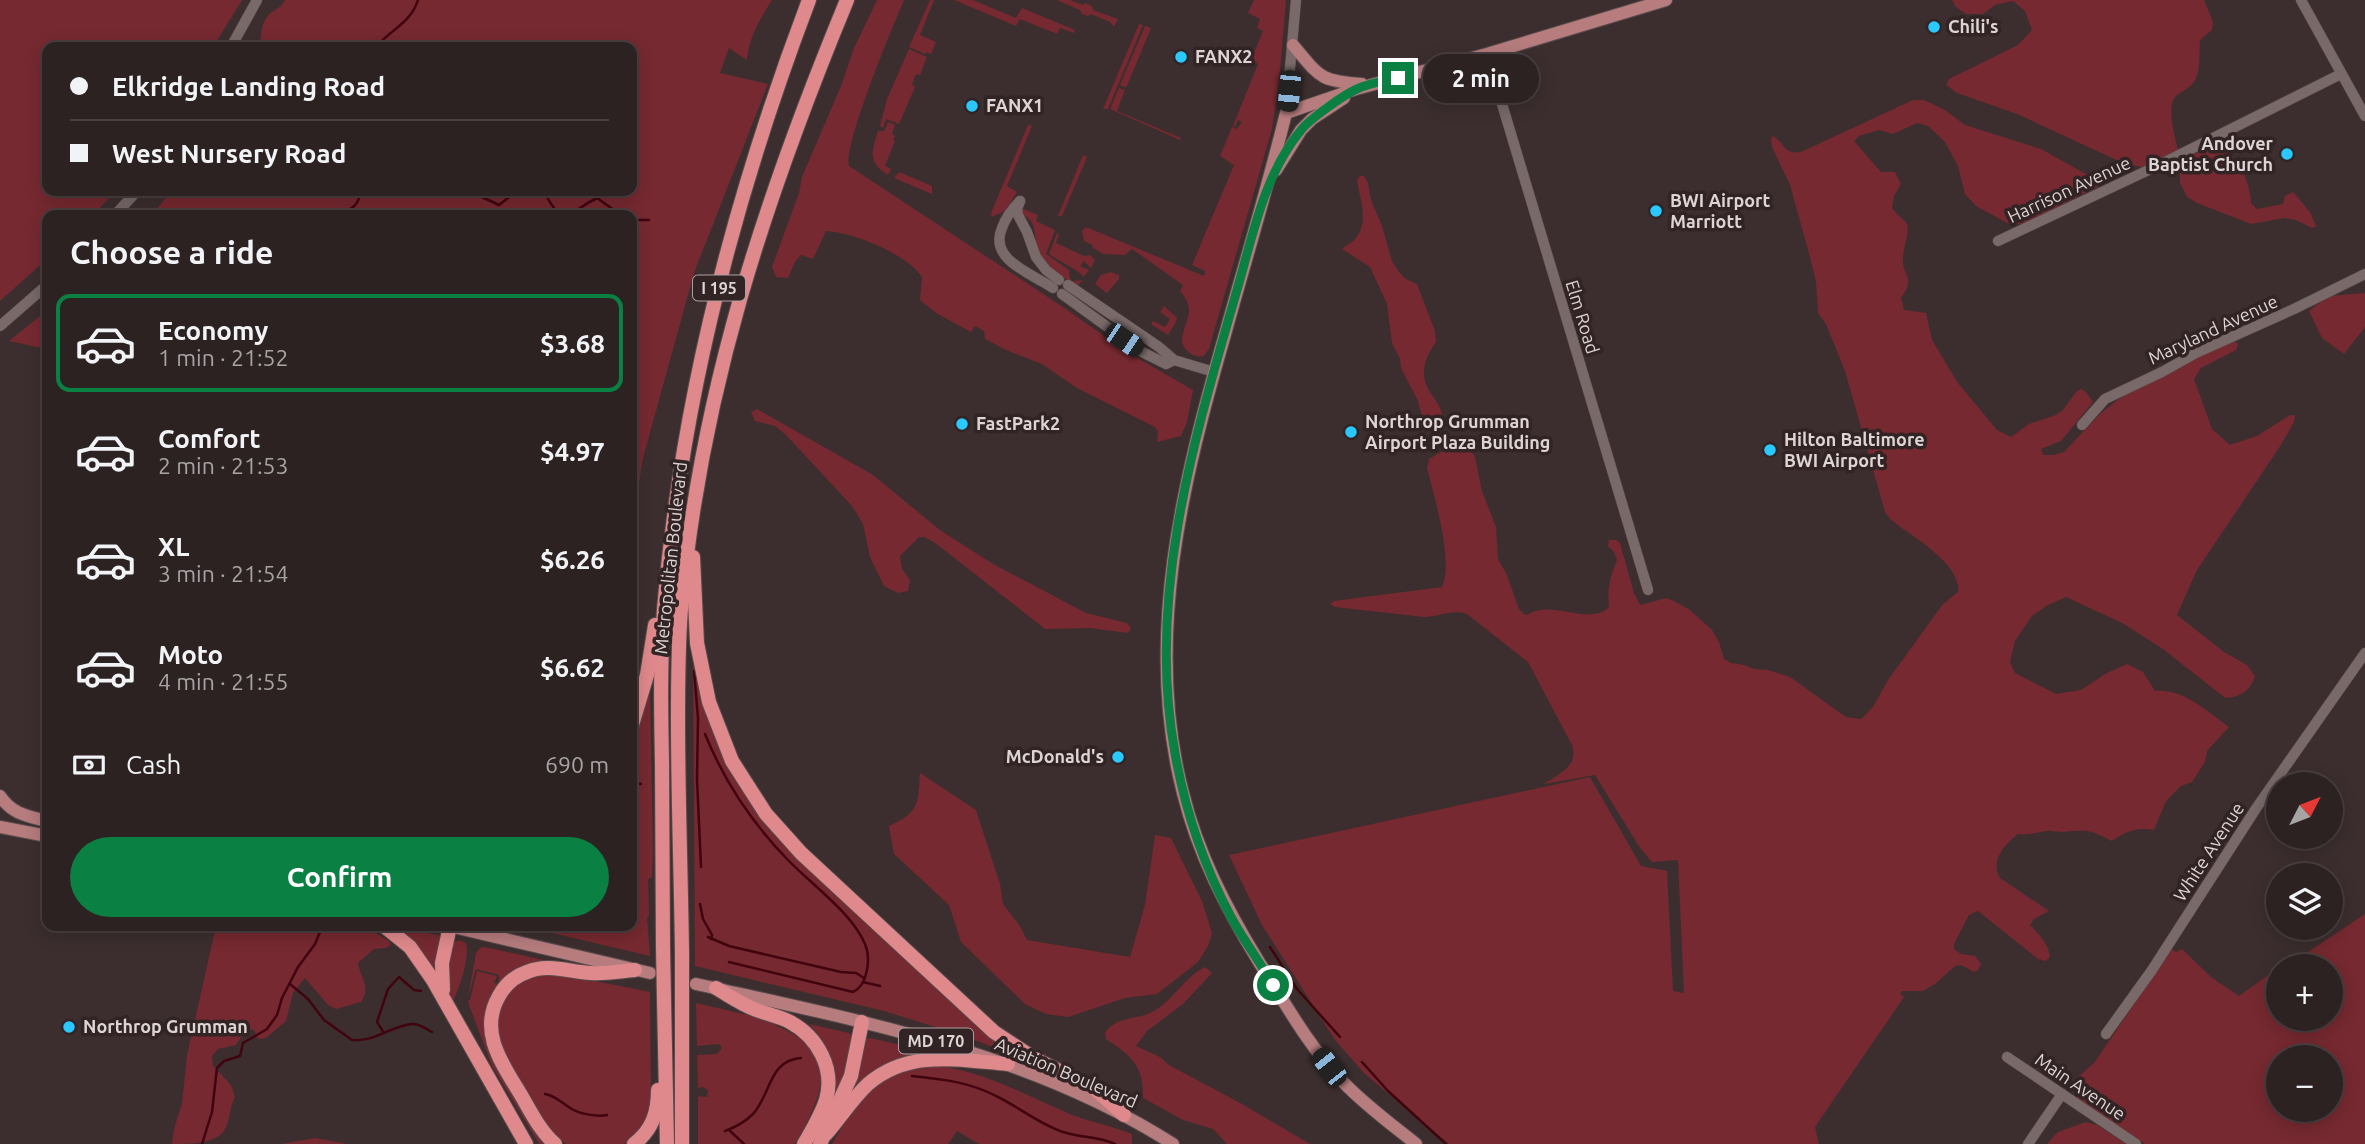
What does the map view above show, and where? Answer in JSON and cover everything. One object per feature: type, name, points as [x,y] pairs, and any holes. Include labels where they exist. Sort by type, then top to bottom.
[{"type":"highway","name":"Metropolitan Boulevard","points":[[667,1144],[661,680],[664,611],[673,518],[714,306],[757,148],[780,76],[809,0]]},
{"type":"highway","name":"Metropolitan Boulevard","points":[[681,1144],[682,953],[678,679],[681,612],[691,521],[706,432],[754,245],[811,86],[846,2]]},
{"type":"highway","points":[[691,521],[697,643],[705,687],[726,747],[756,800],[801,853],[994,1032],[1035,1059],[1094,1088],[1124,1115]]},
{"type":"highway","points":[[637,708],[647,675],[659,596],[669,563]]},
{"type":"highway","points":[[390,931],[410,947],[447,1004],[526,1144]]},
{"type":"highway","points":[[447,1004],[441,975],[448,931]]},
{"type":"highway","points":[[555,1144],[543,1131],[493,1045],[490,1021],[495,1003],[508,984],[520,975],[537,969],[558,968],[597,974],[635,970]]},
{"type":"highway","points":[[716,988],[750,1008],[792,1023],[809,1037],[822,1055],[828,1080],[827,1096],[804,1144]]},
{"type":"highway","points":[[823,1139],[851,1076],[862,1022]]},
{"type":"highway","points":[[634,1144],[648,1130],[656,1112],[659,1071],[666,1048]]},
{"type":"highway","points":[[823,1139],[868,1084],[903,1064],[933,1058],[1008,1064]]},
{"type":"highway","points":[[681,1097],[692,1144]]},
{"type":"main road","points":[[1416,1144],[1351,1090],[1329,1067],[1232,919],[1210,874],[1183,793],[1174,751],[1168,698],[1167,649],[1172,574],[1184,493],[1214,372],[1269,182],[1286,113],[1356,89],[1487,54],[1666,0]]},
{"type":"main road","points":[[1293,45],[1321,76],[1331,81],[1373,84]]},
{"type":"main road","points":[[1269,182],[1301,130],[1312,119],[1356,89]]},
{"type":"main road","points":[[0,796],[16,813],[42,820]]},
{"type":"main road","points":[[0,827],[42,835]]},
{"type":"main road","points":[[470,931],[650,973]]},
{"type":"main road","name":"Aviation Boulevard","points":[[696,984],[961,1048],[1008,1064],[1124,1115],[1173,1144]]},
{"type":"street","points":[[234,42],[257,0]]},
{"type":"street","points":[[1286,113],[1296,0]]},
{"type":"street","points":[[2301,0],[2365,116]]},
{"type":"street","name":"Elm Road","points":[[1487,54],[1648,590]]},
{"type":"street","name":"Harrison Avenue","points":[[1998,241],[2168,161],[2342,74]]},
{"type":"street","points":[[120,210],[133,196]]},
{"type":"street","points":[[1061,287],[1036,257],[1018,215],[1020,201],[1010,211],[999,234],[1000,250],[1012,262],[1061,287],[1159,347],[1174,360],[1214,372]]},
{"type":"street","name":"Maryland Avenue","points":[[2082,425],[2105,399],[2365,274]]},
{"type":"street","points":[[0,326],[42,289]]},
{"type":"street","name":"White Avenue","points":[[2106,1034],[2257,807],[2365,653]]},
{"type":"street","name":"Main Avenue","points":[[2007,1057],[2136,1144]]},
{"type":"street","points":[[2028,1144],[2062,1094]]},
{"type":"shaded area","points":[[0,0],[242,0],[216,42],[42,42],[42,196],[111,196],[98,210],[42,210],[42,263],[0,301]]},
{"type":"shaded area","points":[[285,0],[772,0],[759,21],[747,60],[729,48],[720,73],[768,84],[694,273],[643,458],[637,496],[637,210],[156,210],[167,196],[637,196],[637,42],[260,42],[265,20]]},
{"type":"shaded area","points":[[877,0],[904,0],[861,111],[849,154],[849,166],[1127,352],[1193,390],[1187,422],[1181,436],[1157,442],[1158,432],[1155,427],[1077,388],[1042,364],[985,339],[984,331],[975,326],[971,332],[936,313],[920,300],[922,277],[915,268],[864,240],[826,231],[813,259],[801,255],[788,278],[776,277],[772,267],[799,193],[802,177],[841,86],[854,48]]},
{"type":"shaded area","points":[[930,0],[934,0],[920,35],[936,42],[931,54],[925,54],[909,47]]},
{"type":"shaded area","points":[[954,0],[973,0],[1016,18],[1022,8],[1075,30],[1074,33],[1060,28],[1057,34],[1020,19],[1016,26]]},
{"type":"shaded area","points":[[1057,0],[1070,0],[1083,5],[1085,3],[1092,6],[1093,10],[1118,19],[1114,27],[1110,22],[1091,14],[1082,14],[1080,10]]},
{"type":"shaded area","points":[[1254,0],[1286,0],[1272,129],[1209,349],[1204,356],[1197,356],[1188,352],[1182,343],[1189,311],[1186,299],[1180,291],[1183,285],[1132,249],[1125,255],[1103,254],[1084,241],[1082,231],[1086,227],[1204,276],[1205,271],[1192,265],[1234,165],[1220,156],[1232,127],[1237,129],[1242,122],[1238,120],[1235,127],[1233,126],[1258,64],[1251,60],[1263,31],[1257,28],[1260,19],[1248,13]]},
{"type":"shaded area","points":[[1952,0],[2204,0],[2213,22],[2212,30],[2200,40],[2199,69],[2194,81],[2173,100],[2172,122],[2178,150],[2142,167],[2125,164],[2017,114],[1957,93],[1946,85],[1949,79],[2018,45],[2032,30],[2025,11],[2013,1],[1995,5],[1983,14],[1966,14],[1956,7]]},
{"type":"shaded area","points":[[1139,24],[1143,25],[1108,109],[1103,109]]},
{"type":"shaded area","points":[[1145,26],[1151,28],[1127,86],[1124,87],[1120,85]]},
{"type":"shaded area","points":[[909,49],[927,57],[920,75],[916,74],[912,84],[915,87],[899,124],[886,119],[883,128],[880,126],[887,99]]},
{"type":"shaded area","points":[[1119,88],[1125,90],[1117,111],[1181,138],[1180,140],[1110,109]]},
{"type":"shaded area","points":[[1913,100],[1924,100],[1945,110],[1965,125],[2041,149],[2095,179],[2099,186],[2024,224],[2011,225],[1976,206],[1965,194],[1958,166],[1945,142],[1928,126],[1917,123],[1893,134],[1879,130],[1859,136],[1854,141],[1881,172],[1895,172],[1901,184],[1894,196],[1892,208],[1908,227],[1903,253],[1908,280],[1906,291],[1901,298],[1904,310],[1926,313],[1932,340],[1958,383],[1997,430],[2011,437],[2029,424],[2056,415],[2081,389],[2093,402],[2061,441],[2041,449],[2043,455],[2064,452],[2101,413],[2132,389],[2234,341],[2238,344],[2236,350],[2201,368],[2194,379],[2212,429],[2230,445],[2257,436],[2290,415],[2295,415],[2281,445],[2197,570],[2177,615],[2224,652],[2247,665],[2255,676],[2253,681],[2244,692],[2225,698],[2163,649],[2124,624],[2066,597],[2032,616],[2015,641],[2010,662],[2015,673],[2056,694],[2081,690],[2105,674],[2127,664],[2143,672],[2155,691],[2185,697],[2229,727],[2207,751],[2205,762],[2192,782],[2181,786],[2166,801],[2154,830],[2132,831],[2112,841],[2088,831],[2048,831],[2018,834],[2008,843],[2000,854],[1997,872],[2000,878],[2049,911],[2034,919],[2030,925],[2045,943],[2050,957],[2046,961],[2038,959],[1978,911],[1969,915],[1954,949],[1961,954],[1975,956],[1981,964],[1978,970],[1974,972],[1961,965],[1955,966],[1923,991],[1902,991],[1900,994],[1904,997],[1815,1127],[1819,1144],[1449,1144],[1365,1074],[1335,1040],[1262,925],[1229,855],[1590,777],[1641,866],[1667,871],[1673,991],[1684,993],[1678,860],[1652,862],[1640,848],[1595,775],[1544,784],[1570,764],[1573,759],[1572,745],[1528,662],[1467,614],[1456,612],[1424,617],[1335,607],[1330,604],[1334,601],[1442,587],[1446,562],[1444,546],[1427,468],[1429,459],[1453,447],[1468,445],[1475,457],[1482,491],[1496,527],[1498,559],[1507,575],[1519,609],[1524,614],[1547,609],[1592,614],[1609,607],[1608,594],[1617,560],[1608,546],[1609,540],[1616,540],[1620,543],[1640,605],[1666,598],[1674,601],[1690,610],[1712,630],[1724,659],[1790,677],[1846,717],[1861,719],[1873,707],[1888,680],[1943,604],[1958,592],[1957,581],[1944,561],[1891,520],[1885,512],[1845,371],[1826,324],[1818,313],[1816,282],[1810,257],[1790,185],[1772,147],[1771,139],[1773,136],[1791,152],[1801,152]]},
{"type":"shaded area","points":[[888,122],[895,125],[892,134],[895,141],[885,166],[891,169],[888,175],[877,165],[873,156],[878,131],[884,131]]},
{"type":"shaded area","points":[[1028,125],[1032,126],[1007,186],[1017,192],[1005,211],[992,217],[991,213]]},
{"type":"shaded area","points":[[2216,147],[2224,149],[2236,161],[2245,178],[2251,203],[2257,209],[2283,204],[2285,196],[2293,192],[2310,212],[2316,226],[2312,228],[2296,220],[2284,218],[2251,224],[2187,197],[2180,183],[2180,167],[2193,154]]},
{"type":"shaded area","points":[[1083,155],[1087,157],[1062,216],[1058,216]]},
{"type":"shaded area","points":[[899,172],[932,186],[932,194],[894,178]]},
{"type":"shaded area","points":[[1364,176],[1368,183],[1371,200],[1392,261],[1406,279],[1417,284],[1435,331],[1436,342],[1424,368],[1425,381],[1442,413],[1442,421],[1434,427],[1428,426],[1423,420],[1418,401],[1401,368],[1400,359],[1392,343],[1387,304],[1370,267],[1342,249],[1356,238],[1362,224],[1363,210],[1357,180]]},
{"type":"shaded area","points":[[1021,208],[1038,215],[1036,221],[1055,230],[1046,254],[1069,270],[1070,279],[1083,280],[1077,286],[1056,272],[1042,258],[1033,226],[1022,214]]},
{"type":"shaded area","points":[[1057,233],[1059,235],[1056,243],[1084,256],[1090,255],[1095,260],[1091,268],[1084,261],[1080,266],[1089,270],[1084,277],[1049,254]]},
{"type":"shaded area","points":[[1111,272],[1119,275],[1119,279],[1107,293],[1095,284],[1101,275]]},
{"type":"shaded area","points":[[2365,293],[2365,327],[2344,354],[2322,338],[2309,311],[2328,296]]},
{"type":"shaded area","points":[[1164,306],[1177,318],[1168,335],[1151,324],[1153,321],[1165,327],[1170,319],[1160,312]]},
{"type":"shaded area","points":[[42,315],[42,348],[9,341]]},
{"type":"shaded area","points":[[757,409],[873,475],[940,530],[993,564],[1086,613],[1127,623],[1131,628],[1128,633],[1090,628],[1045,629],[924,537],[919,537],[900,556],[902,569],[910,580],[908,591],[898,593],[884,586],[870,557],[863,524],[852,506],[786,435],[775,426],[755,421],[751,412]]},
{"type":"shaded area","points":[[693,658],[704,702],[720,744],[740,784],[764,821],[1002,1045],[1001,1050],[884,1011],[695,966]]},
{"type":"shaded area","points":[[650,690],[653,851],[652,877],[648,879],[647,918],[650,956],[543,931],[637,931],[637,724]]},
{"type":"shaded area","points":[[920,773],[976,810],[1000,884],[1003,904],[1027,940],[1130,957],[1145,905],[1155,835],[1171,838],[1202,901],[1212,933],[1198,962],[1157,994],[1125,998],[1068,1017],[1046,1014],[1025,1004],[961,942],[949,905],[894,854],[889,826],[906,816],[915,806]]},
{"type":"shaded area","points":[[2365,914],[2365,1144],[2145,1144],[2078,1099],[2073,1087],[2079,1076],[2094,1063],[2172,949],[2176,952],[2182,949],[2211,977],[2239,996],[2266,977],[2266,1031],[2343,1031],[2343,954],[2305,954],[2326,940],[2343,940],[2343,929]]},
{"type":"shaded area","points":[[215,931],[372,931],[389,941],[391,945],[374,949],[358,963],[365,987],[361,1002],[336,1009],[328,1005],[305,978],[293,993],[286,1021],[266,1038],[258,1039],[254,1030],[247,1029],[236,1045],[218,1049],[212,1056],[213,1066],[231,1085],[235,1097],[227,1125],[219,1136],[212,1139],[197,1143],[172,1144],[182,1103],[187,1055]]},
{"type":"shaded area","points":[[405,931],[418,931],[442,936],[435,973],[403,935]]},
{"type":"shaded area","points":[[459,940],[466,943],[467,949],[461,982],[452,1003],[448,988],[448,965],[452,943]]},
{"type":"shaded area","points":[[485,947],[548,961],[533,964],[485,1019],[548,1144],[539,1144],[492,1066],[469,1005],[468,1000],[477,971],[497,976],[494,983],[499,984],[499,975],[476,969],[468,997],[476,953]]},
{"type":"shaded area","points":[[1205,967],[1212,973],[1183,1004],[1147,1031],[1136,1046],[1160,1057],[1169,1065],[1310,1144],[1227,1144],[1213,1129],[1183,1120],[1143,1098],[1141,1077],[1134,1062],[1106,1039],[1105,1033],[1114,1024],[1158,1009]]},
{"type":"shaded area","points":[[541,973],[560,974],[650,992],[651,1108],[641,1129],[629,1142],[566,1144],[545,1124],[502,1051],[496,1024],[504,998],[520,981]]},
{"type":"shaded area","points":[[696,1003],[778,1022],[777,1026],[798,1037],[811,1049],[819,1063],[819,1093],[795,1144],[698,1144],[698,1096],[707,1097],[708,1090],[698,1088],[697,1055],[717,1054],[722,1048],[719,1044],[697,1046]]},
{"type":"shaded area","points":[[809,1024],[849,1033],[854,1039],[847,1074],[815,1144],[809,1144],[829,1097],[833,1069],[830,1055],[822,1040]]},
{"type":"shaded area","points":[[866,1039],[923,1050],[922,1055],[851,1095]]},
{"type":"shaded area","points":[[927,1065],[965,1071],[1000,1083],[1070,1114],[1132,1134],[1132,1144],[979,1144],[957,1131],[948,1144],[832,1144],[859,1103],[881,1082],[910,1068]]},
{"type":"shaded area","points":[[2086,1122],[2097,1125],[2126,1144],[2047,1144],[2058,1132]]},
{"type":"shaded area","points":[[315,1138],[347,1144],[281,1144]]},
{"type":"waterway","points":[[381,42],[410,15],[418,0]]},
{"type":"waterway","points":[[348,210],[357,203],[360,196]]},
{"type":"waterway","points":[[480,196],[499,205],[511,196]]},
{"type":"waterway","points":[[547,196],[556,210]]},
{"type":"waterway","points":[[576,210],[597,198],[614,210]]},
{"type":"waterway","points":[[637,220],[649,220]]},
{"type":"waterway","points":[[694,671],[698,718],[697,779],[701,867]]},
{"type":"waterway","points":[[705,734],[730,785],[751,817],[788,860],[851,921],[865,944],[868,956],[865,977],[853,992],[729,962]]},
{"type":"waterway","points":[[637,783],[641,784]]},
{"type":"waterway","points":[[700,904],[703,919],[712,935],[711,939]]},
{"type":"waterway","points":[[202,1144],[212,1112],[217,1068],[224,1061],[240,1056],[243,1043],[267,1029],[277,1015],[282,998],[298,967],[315,944],[320,931]]},
{"type":"waterway","points":[[708,937],[729,946],[841,972],[856,973],[864,978]]},
{"type":"waterway","points":[[1270,947],[1297,989],[1340,1037]]},
{"type":"waterway","points":[[384,1033],[377,1022],[388,989],[399,977],[414,990],[421,991]]},
{"type":"waterway","points":[[863,982],[880,986]]},
{"type":"waterway","points":[[290,984],[308,999],[324,1020],[352,1040],[368,1039],[412,1024],[432,1032]]},
{"type":"waterway","points":[[725,1131],[753,1114],[776,1071],[790,1060],[801,1058]]},
{"type":"waterway","points":[[1362,1062],[1388,1091],[1446,1144]]},
{"type":"waterway","points":[[912,1076],[976,1087],[1054,1129],[1115,1144]]},
{"type":"waterway","points":[[545,1094],[580,1112],[607,1115]]},
{"type":"waterway","points":[[729,1130],[744,1144]]},
{"type":"place","name":"Chili's","points":[[1934,27]]},
{"type":"place","name":"FANX2","points":[[1181,57]]},
{"type":"place","name":"FANX1","points":[[972,106]]},
{"type":"place","name":"Andover Baptist Church","points":[[2287,154]]},
{"type":"place","name":"BWI Airport Marriott","points":[[1656,211]]},
{"type":"place","name":"FastPark2","points":[[962,424]]},
{"type":"place","name":"Northrop Grumman Airport Plaza Building","points":[[1351,432]]},
{"type":"place","name":"Hilton Baltimore BWI Airport","points":[[1770,450]]},
{"type":"place","name":"McDonald's","points":[[1118,757]]},
{"type":"place","name":"Northrop Grumman","points":[[69,1027]]},
{"type":"route","points":[[1273,985],[1232,919],[1210,874],[1183,793],[1174,751],[1168,698],[1167,649],[1173,558],[1198,429],[1269,182],[1301,130],[1312,119],[1356,89],[1398,78]]}]
